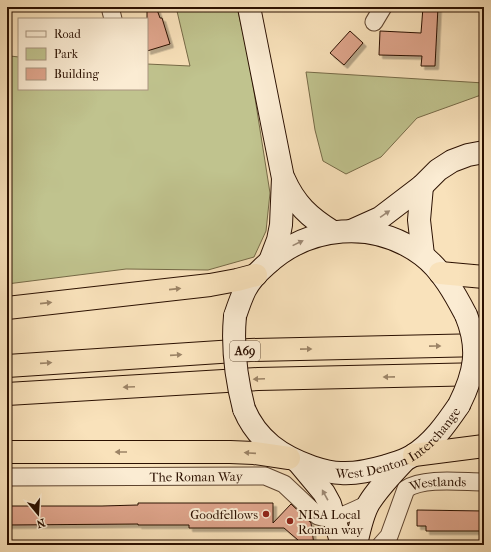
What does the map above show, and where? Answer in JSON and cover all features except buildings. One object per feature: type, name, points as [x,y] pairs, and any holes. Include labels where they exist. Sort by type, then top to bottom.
[{"type":"highway","points":[[7,308],[210,286],[237,280],[263,268]]},
{"type":"highway","points":[[440,273],[484,277]]},
{"type":"highway","name":"A69","points":[[7,366],[250,350],[484,345]]},
{"type":"highway","name":"A69","points":[[7,394],[258,379],[484,374]]},
{"type":"highway","points":[[409,458],[484,446]]},
{"type":"highway","points":[[7,452],[230,452],[254,453],[294,460]]},
{"type":"main road","points":[[249,7],[283,178],[281,225],[278,240],[263,268]]},
{"type":"main road","points":[[283,178],[296,201],[305,212],[317,222],[341,232],[380,218],[422,186],[438,170],[452,161],[468,155],[484,152]]},
{"type":"main road","points":[[422,186],[418,220],[423,255]]},
{"type":"main road","name":"West Denton Interchange","points":[[341,232],[368,232],[387,237],[423,255],[440,273],[453,292],[471,327],[474,339],[474,365],[471,378],[459,405],[447,423],[431,442],[409,458],[358,473],[341,474],[324,471],[294,460],[275,448],[254,428],[244,409],[235,370],[233,349],[235,316],[245,289],[263,268],[284,250],[299,242],[316,235],[341,232]]},
{"type":"main road","points":[[356,545],[360,525],[368,504],[379,488],[409,458]]},
{"type":"main road","points":[[294,460],[324,493],[330,504],[342,545]]},
{"type":"street","points":[[110,7],[113,18]]},
{"type":"street","points":[[374,22],[383,7]]},
{"type":"street","name":"The Roman Way","points":[[7,477],[264,476],[284,484],[318,516],[333,518]]},
{"type":"street","name":"Westlands","points":[[381,545],[389,536],[406,489],[413,484],[424,482],[484,482]]},
{"type":"street","points":[[333,518],[368,504]]},
{"type":"green space","points":[[176,7],[237,7],[249,60],[270,193],[266,231],[254,257],[208,270],[126,269],[7,284],[7,49],[10,56],[18,57],[18,90],[148,90],[148,64],[190,66]]},
{"type":"green space","points":[[306,72],[484,83],[484,96],[481,95],[417,118],[381,157],[346,174],[323,161],[315,130]]},
{"type":"place","name":"Goodfellows","points":[[266,514]]},
{"type":"place","name":"NISA Local Roman way","points":[[290,521]]}]
